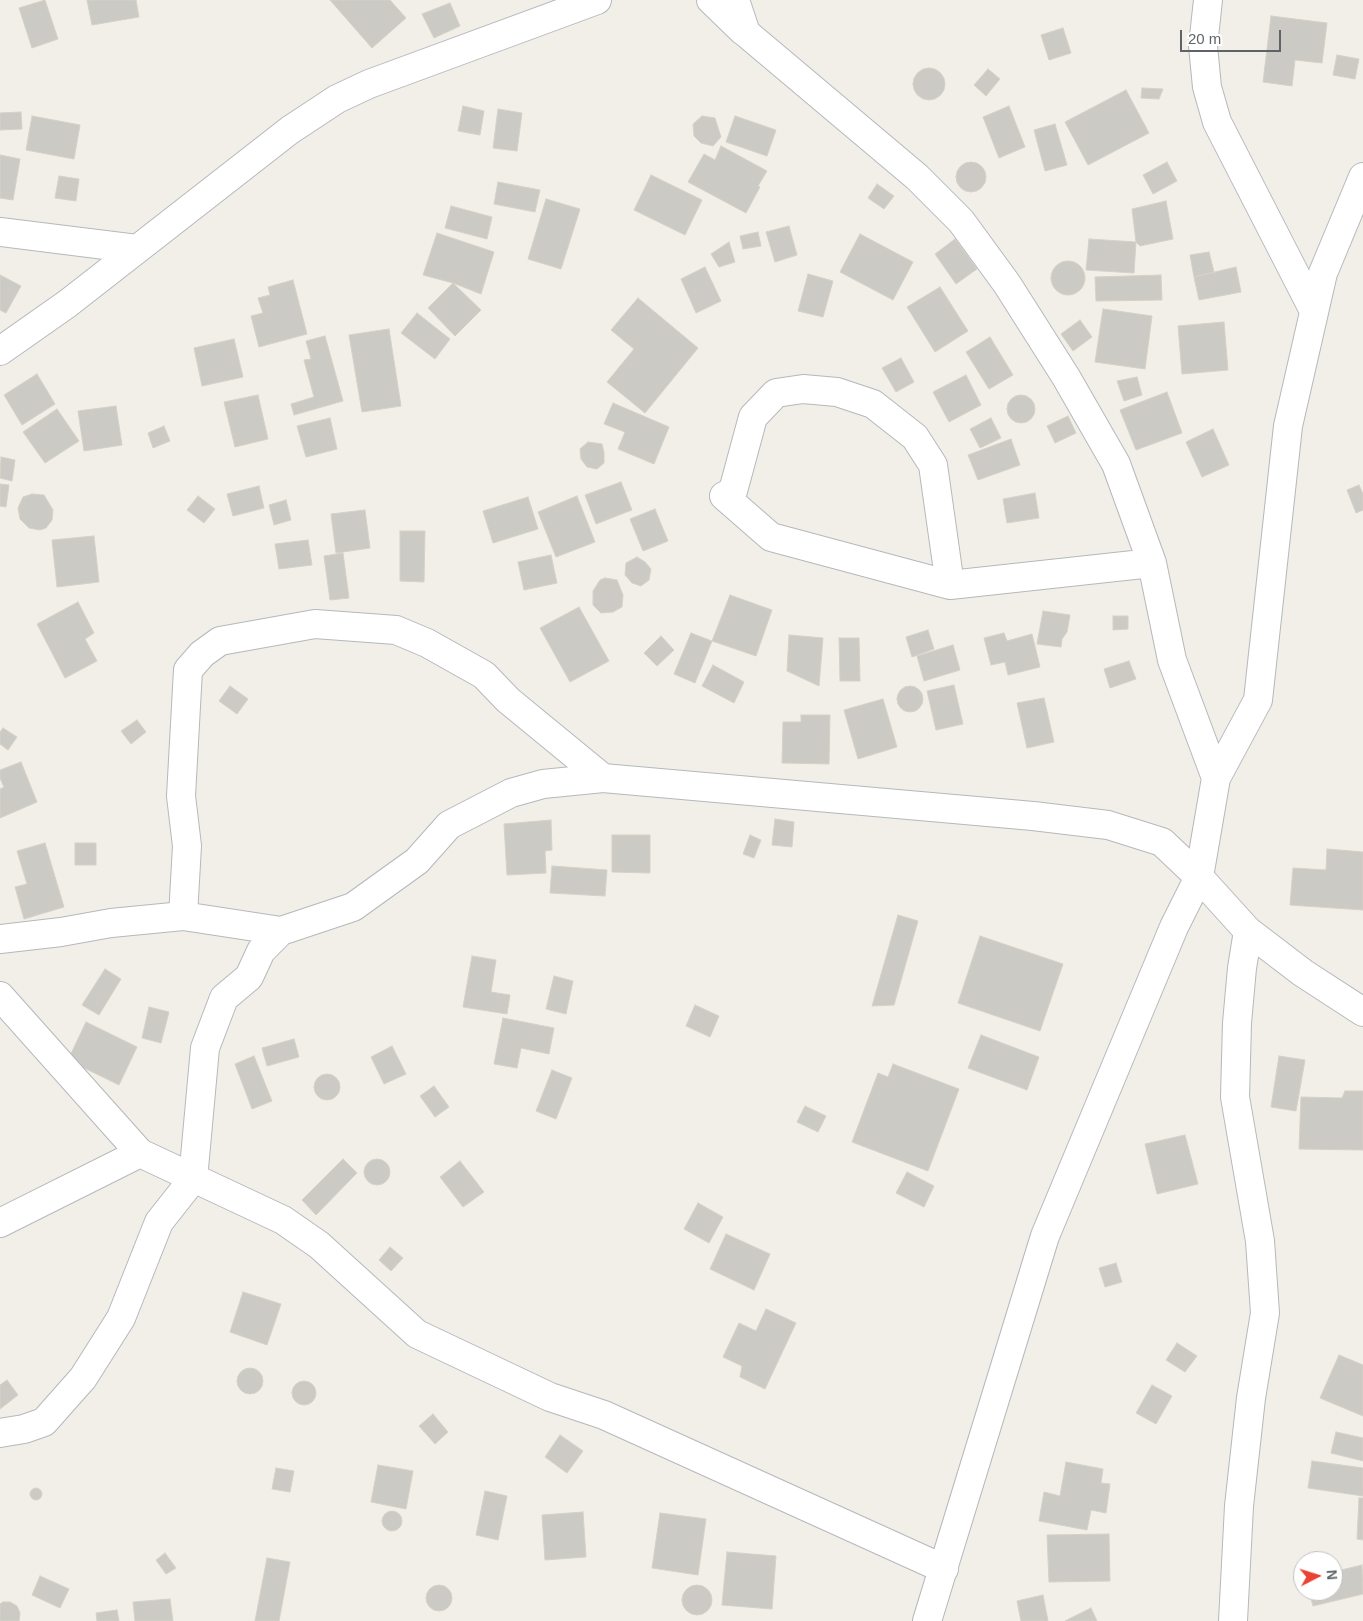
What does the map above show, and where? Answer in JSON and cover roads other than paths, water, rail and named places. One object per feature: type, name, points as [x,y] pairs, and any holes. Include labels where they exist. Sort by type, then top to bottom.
[{"type":"street","points":[[0,351],[67,304],[290,130],[337,100],[369,84],[597,0]]},
{"type":"street","points":[[711,0],[746,33],[917,177],[961,221],[1007,284],[1066,377],[1116,464],[1152,563],[1172,660],[1216,778]]},
{"type":"street","points":[[735,0],[746,33]]},
{"type":"street","points":[[1208,0],[1203,46],[1207,87],[1217,122],[1314,312]]},
{"type":"street","points":[[927,1621],[1045,1236],[1174,927],[1200,877],[1216,778],[1258,700],[1288,426],[1323,273],[1363,177]]},
{"type":"street","points":[[0,232],[137,249]]},
{"type":"street","points":[[950,585],[933,465],[915,438],[873,404],[837,392],[803,389],[776,393],[753,417],[734,491],[724,496],[771,537],[950,585],[1152,563]]},
{"type":"street","points":[[183,916],[187,846],[181,796],[188,670],[202,654],[220,641],[315,624],[396,630],[434,647],[484,676],[508,700],[603,778]]},
{"type":"street","points":[[0,939],[62,932],[111,923],[183,916],[281,930],[353,907],[417,861],[449,825],[504,796],[543,784],[603,778],[1033,816],[1108,825],[1162,842],[1200,877],[1248,931],[1303,973],[1363,1012]]},
{"type":"street","points":[[0,1433],[24,1429],[44,1422],[82,1378],[121,1318],[159,1222],[193,1179],[206,1048],[224,998],[249,977],[261,951],[281,930]]},
{"type":"street","points":[[1233,1621],[1239,1506],[1251,1398],[1265,1313],[1260,1241],[1235,1097],[1237,1023],[1242,968],[1248,931]]},
{"type":"street","points":[[0,996],[140,1153],[193,1179],[238,1198],[291,1225],[319,1245],[417,1334],[550,1397],[604,1415],[944,1569]]},
{"type":"street","points":[[0,1223],[140,1153]]}]
